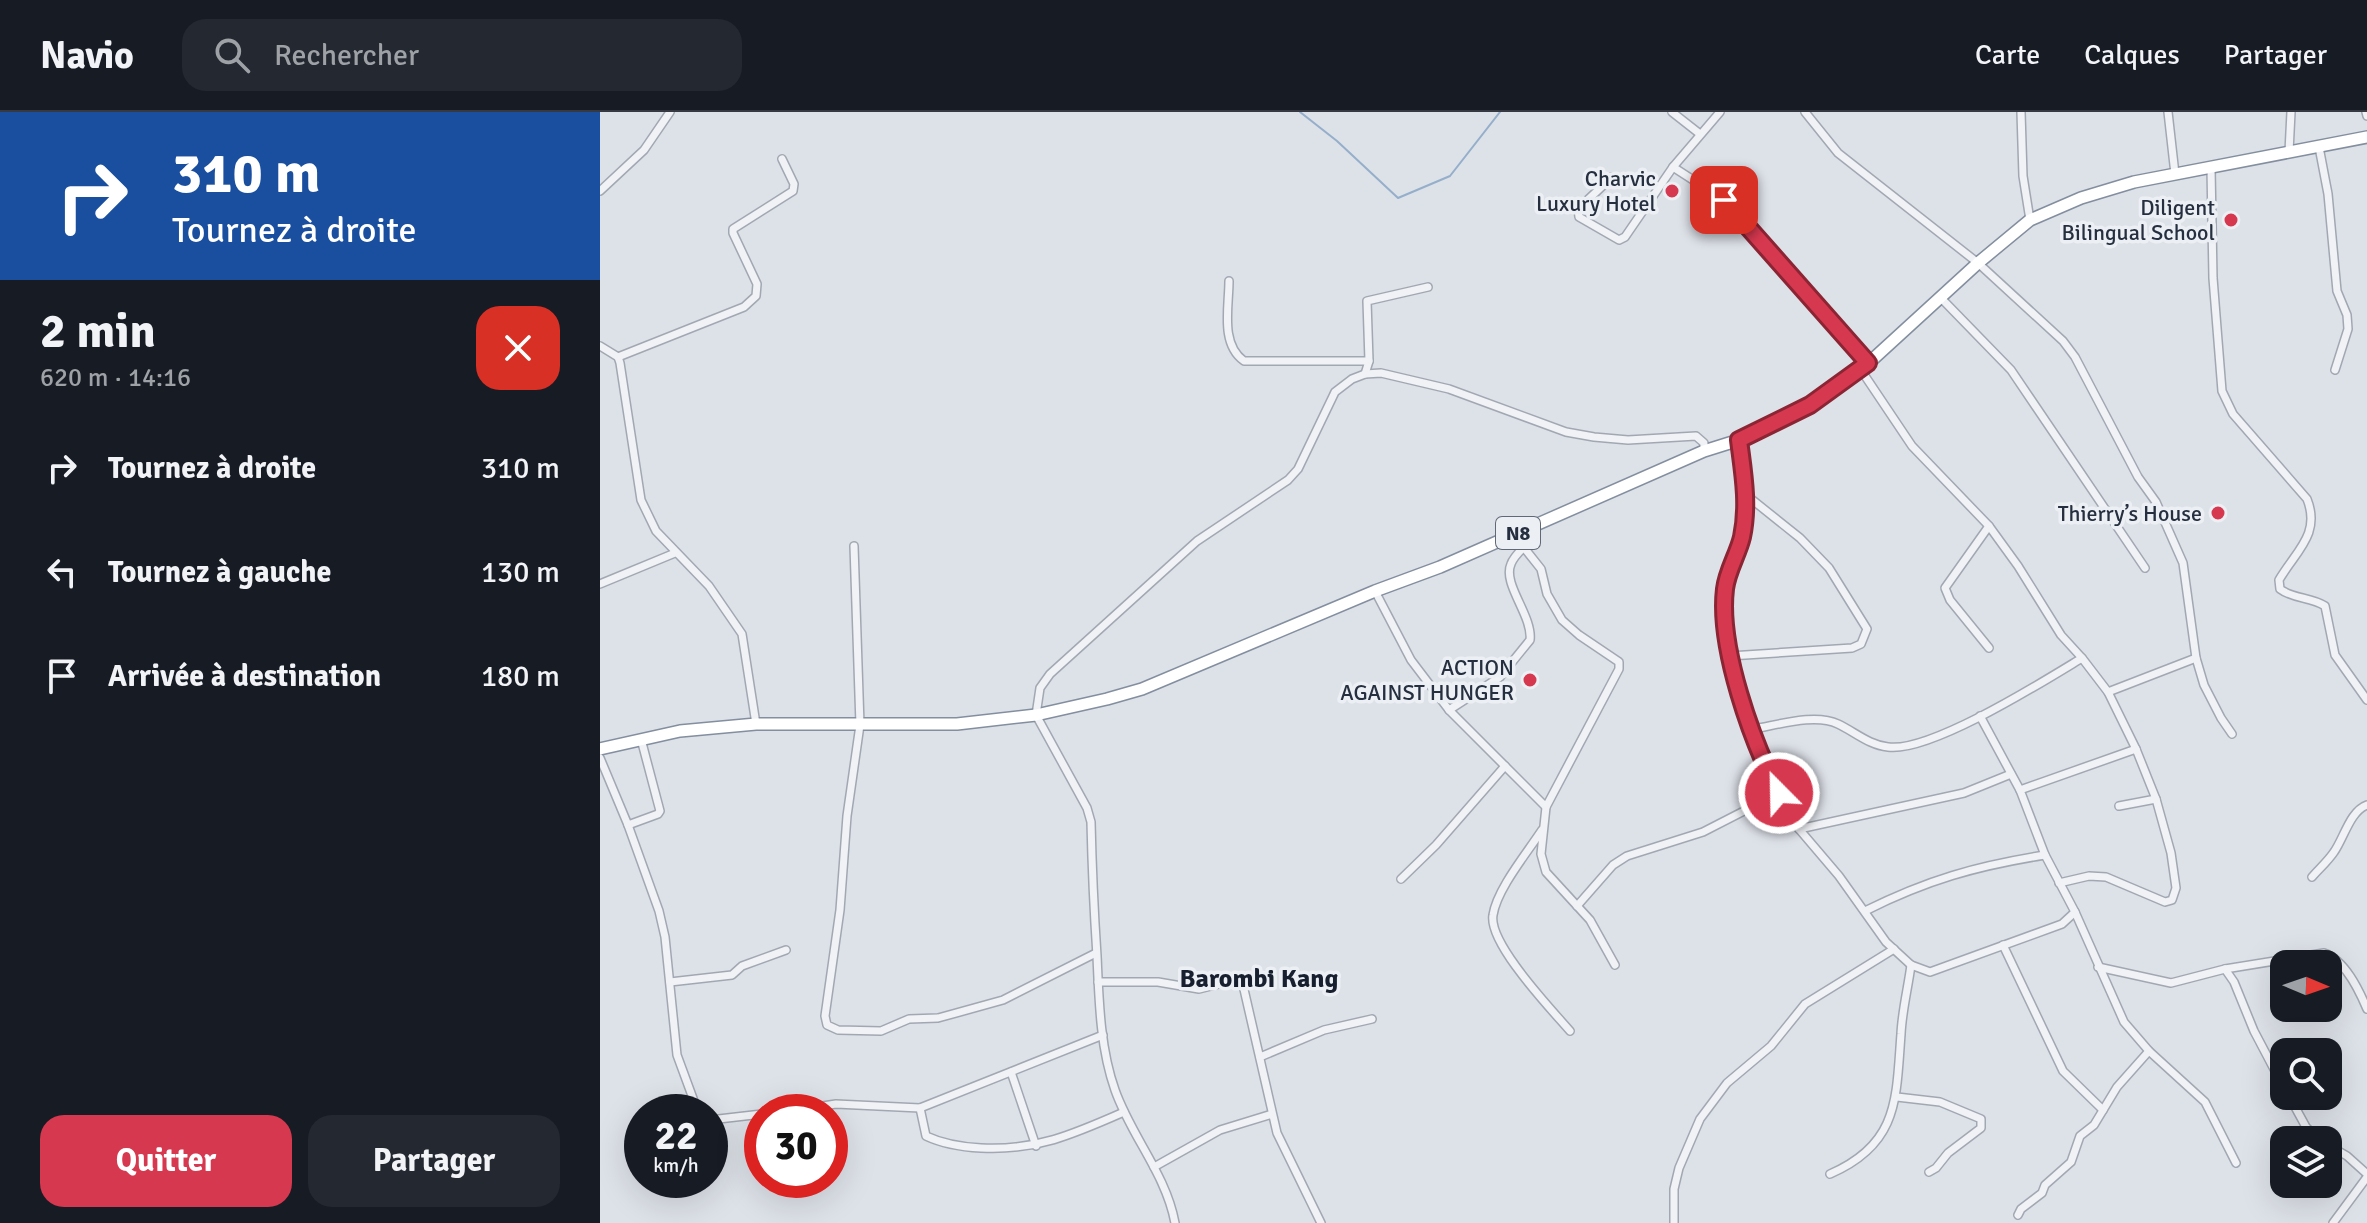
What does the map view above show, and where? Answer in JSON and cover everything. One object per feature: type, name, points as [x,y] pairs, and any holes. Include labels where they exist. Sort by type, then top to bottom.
[{"type":"highway","name":"N8","points":[[600,749],[641,738],[756,724],[957,724],[1036,715],[1142,689],[1375,591],[1440,567],[1704,451],[1739,440],[1810,405],[1864,366],[2030,220],[2081,198],[2134,182],[2367,137]]},
{"type":"street","points":[[600,191],[644,150],[670,112]]},
{"type":"street","points":[[1672,112],[1700,134]]},
{"type":"street","points":[[1612,177],[1577,212],[1579,217],[1619,240],[1625,237],[1673,167],[1720,112]]},
{"type":"street","points":[[1805,112],[1838,153],[1978,263],[2063,341],[2097,396],[2138,477],[2156,502],[2183,563],[2196,658],[2204,685],[2232,734]]},
{"type":"street","points":[[2021,112],[2023,176],[2030,220]]},
{"type":"street","points":[[2168,112],[2175,174]]},
{"type":"street","points":[[2289,152],[2291,112]]},
{"type":"street","points":[[2319,147],[2328,194],[2337,291],[2347,315],[2348,329],[2335,370]]},
{"type":"street","points":[[618,357],[744,307],[756,296],[757,284],[733,229],[793,191],[794,184],[782,159]]},
{"type":"street","points":[[1673,167],[1724,200],[1864,366],[1912,446],[1989,526],[2061,635],[2108,692],[2156,799],[2176,888],[2172,900],[2165,902],[2106,877],[2089,876],[2059,883]]},
{"type":"street","points":[[2211,168],[2213,278],[2222,391],[2233,414],[2307,499],[2312,510],[2313,521],[2308,535],[2279,580],[2280,589],[2286,594],[2312,599],[2325,606],[2335,655],[2367,700]]},
{"type":"street","points":[[1229,281],[1229,340],[1233,350],[1244,361],[1369,361]]},
{"type":"street","points":[[1365,374],[1369,361],[1367,301],[1428,287]]},
{"type":"street","points":[[1940,297],[2011,370],[2145,568]]},
{"type":"street","points":[[600,346],[618,357],[624,376],[641,500],[656,531],[709,586],[742,634],[756,724]]},
{"type":"street","points":[[1175,1223],[1165,1187],[1114,1088],[1103,1035],[1098,982],[1091,822],[1087,808],[1036,715],[1040,688],[1050,674],[1197,541],[1288,480],[1298,469],[1335,392],[1352,379],[1365,374],[1381,373],[1449,389],[1566,432],[1628,440],[1696,436],[1704,443],[1704,451]]},
{"type":"street","points":[[1739,440],[1746,514],[1725,585],[1723,609],[1730,656],[1738,691],[1753,729],[1779,793],[1799,829],[1886,942],[1911,965],[1930,972],[2062,924],[2075,912]]},
{"type":"street","points":[[1730,656],[1852,648],[1861,644],[1867,629],[1829,568],[1800,538],[1745,494]]},
{"type":"street","points":[[1989,526],[1945,588],[1950,600],[1989,648]]},
{"type":"street","points":[[1514,535],[1541,569],[1547,594],[1562,620],[1619,662],[1619,669],[1546,807],[1541,854],[1546,872],[1590,920],[1615,965]]},
{"type":"street","points":[[854,546],[860,725],[825,1016],[830,1029],[881,1031],[909,1019],[938,1018],[1003,1000],[1096,953]]},
{"type":"street","points":[[1449,710],[1500,677],[1530,640],[1530,627],[1509,573],[1511,562],[1523,548]]},
{"type":"street","points":[[600,584],[675,553]]},
{"type":"street","points":[[1375,591],[1411,660],[1449,710],[1546,807]]},
{"type":"street","points":[[1753,729],[1821,719],[1836,722],[1869,742],[1889,748],[1912,746],[1980,716],[2082,658]]},
{"type":"street","points":[[2108,692],[2196,658]]},
{"type":"street","points":[[1980,716],[2020,790],[2045,855],[2075,912],[2124,1022],[2149,1051],[2205,1102],[2236,1163]]},
{"type":"street","points":[[628,825],[660,811],[641,738]]},
{"type":"street","points":[[2020,790],[2136,749]]},
{"type":"street","points":[[600,758],[659,911],[677,1055],[691,1094]]},
{"type":"street","points":[[1401,879],[1436,845],[1505,766]]},
{"type":"street","points":[[1799,829],[1964,793],[2011,774]]},
{"type":"street","points":[[1577,906],[1613,865],[1627,856],[1703,832],[1779,793]]},
{"type":"street","points":[[2119,806],[2156,799]]},
{"type":"street","points":[[2312,877],[2333,853],[2361,807],[2367,805]]},
{"type":"street","points":[[1543,828],[1500,896],[1492,925],[1496,938],[1570,1031]]},
{"type":"street","points":[[1865,911],[1915,886],[1965,871],[2045,855]]},
{"type":"street","points":[[2003,945],[2063,1071],[2103,1110]]},
{"type":"street","points":[[1674,1223],[1674,1189],[1679,1168],[1700,1119],[1727,1083],[1771,1046],[1805,1004],[1894,949]]},
{"type":"street","points":[[670,982],[732,975],[742,966],[786,950]]},
{"type":"street","points":[[2098,967],[2171,983],[2225,969],[2324,953],[2333,956],[2358,988],[2367,1009]]},
{"type":"street","points":[[1830,1174],[1856,1162],[1875,1144],[1897,1097],[1901,1031],[1911,965]]},
{"type":"street","points":[[2225,969],[2270,1061]]},
{"type":"street","points":[[1098,982],[1158,982],[1199,989],[1239,981],[1243,985],[1272,1114],[1285,1151],[1321,1223]]},
{"type":"street","points":[[2358,988],[2367,983]]},
{"type":"street","points":[[1260,1057],[1324,1030],[1372,1019]]},
{"type":"street","points":[[848,1105],[920,1108],[1103,1035]]},
{"type":"street","points":[[2018,1215],[2071,1162],[2080,1136],[2094,1125],[2117,1087],[2149,1051]]},
{"type":"street","points":[[1011,1072],[1036,1146]]},
{"type":"street","points":[[1897,1097],[1940,1102],[1981,1119],[1981,1128],[1929,1172]]},
{"type":"street","points":[[920,1108],[926,1136],[936,1141],[990,1148],[1036,1146],[1071,1136],[1124,1112]]},
{"type":"street","points":[[1154,1167],[1220,1130],[1272,1114]]},
{"type":"street","points":[[2333,1223],[2367,1176],[2342,1153]]},
{"type":"waterway","points":[[1300,112],[1337,141],[1398,198],[1450,176],[1500,112]]},
{"type":"place","name":"Charvic Luxury Hotel","points":[[1672,191]]},
{"type":"place","name":"Diligent Bilingual School","points":[[2231,220]]},
{"type":"place","name":"Thierry’s House","points":[[2218,513]]},
{"type":"place","name":"ACTION AGAINST HUNGER","points":[[1530,680]]},
{"type":"district","name":"Barombi Kang","points":[[1259,978]]},
{"type":"route","points":[[1724,200],[1868,363],[1810,405],[1739,440],[1746,514],[1725,585],[1723,609],[1738,691],[1779,793]]}]
